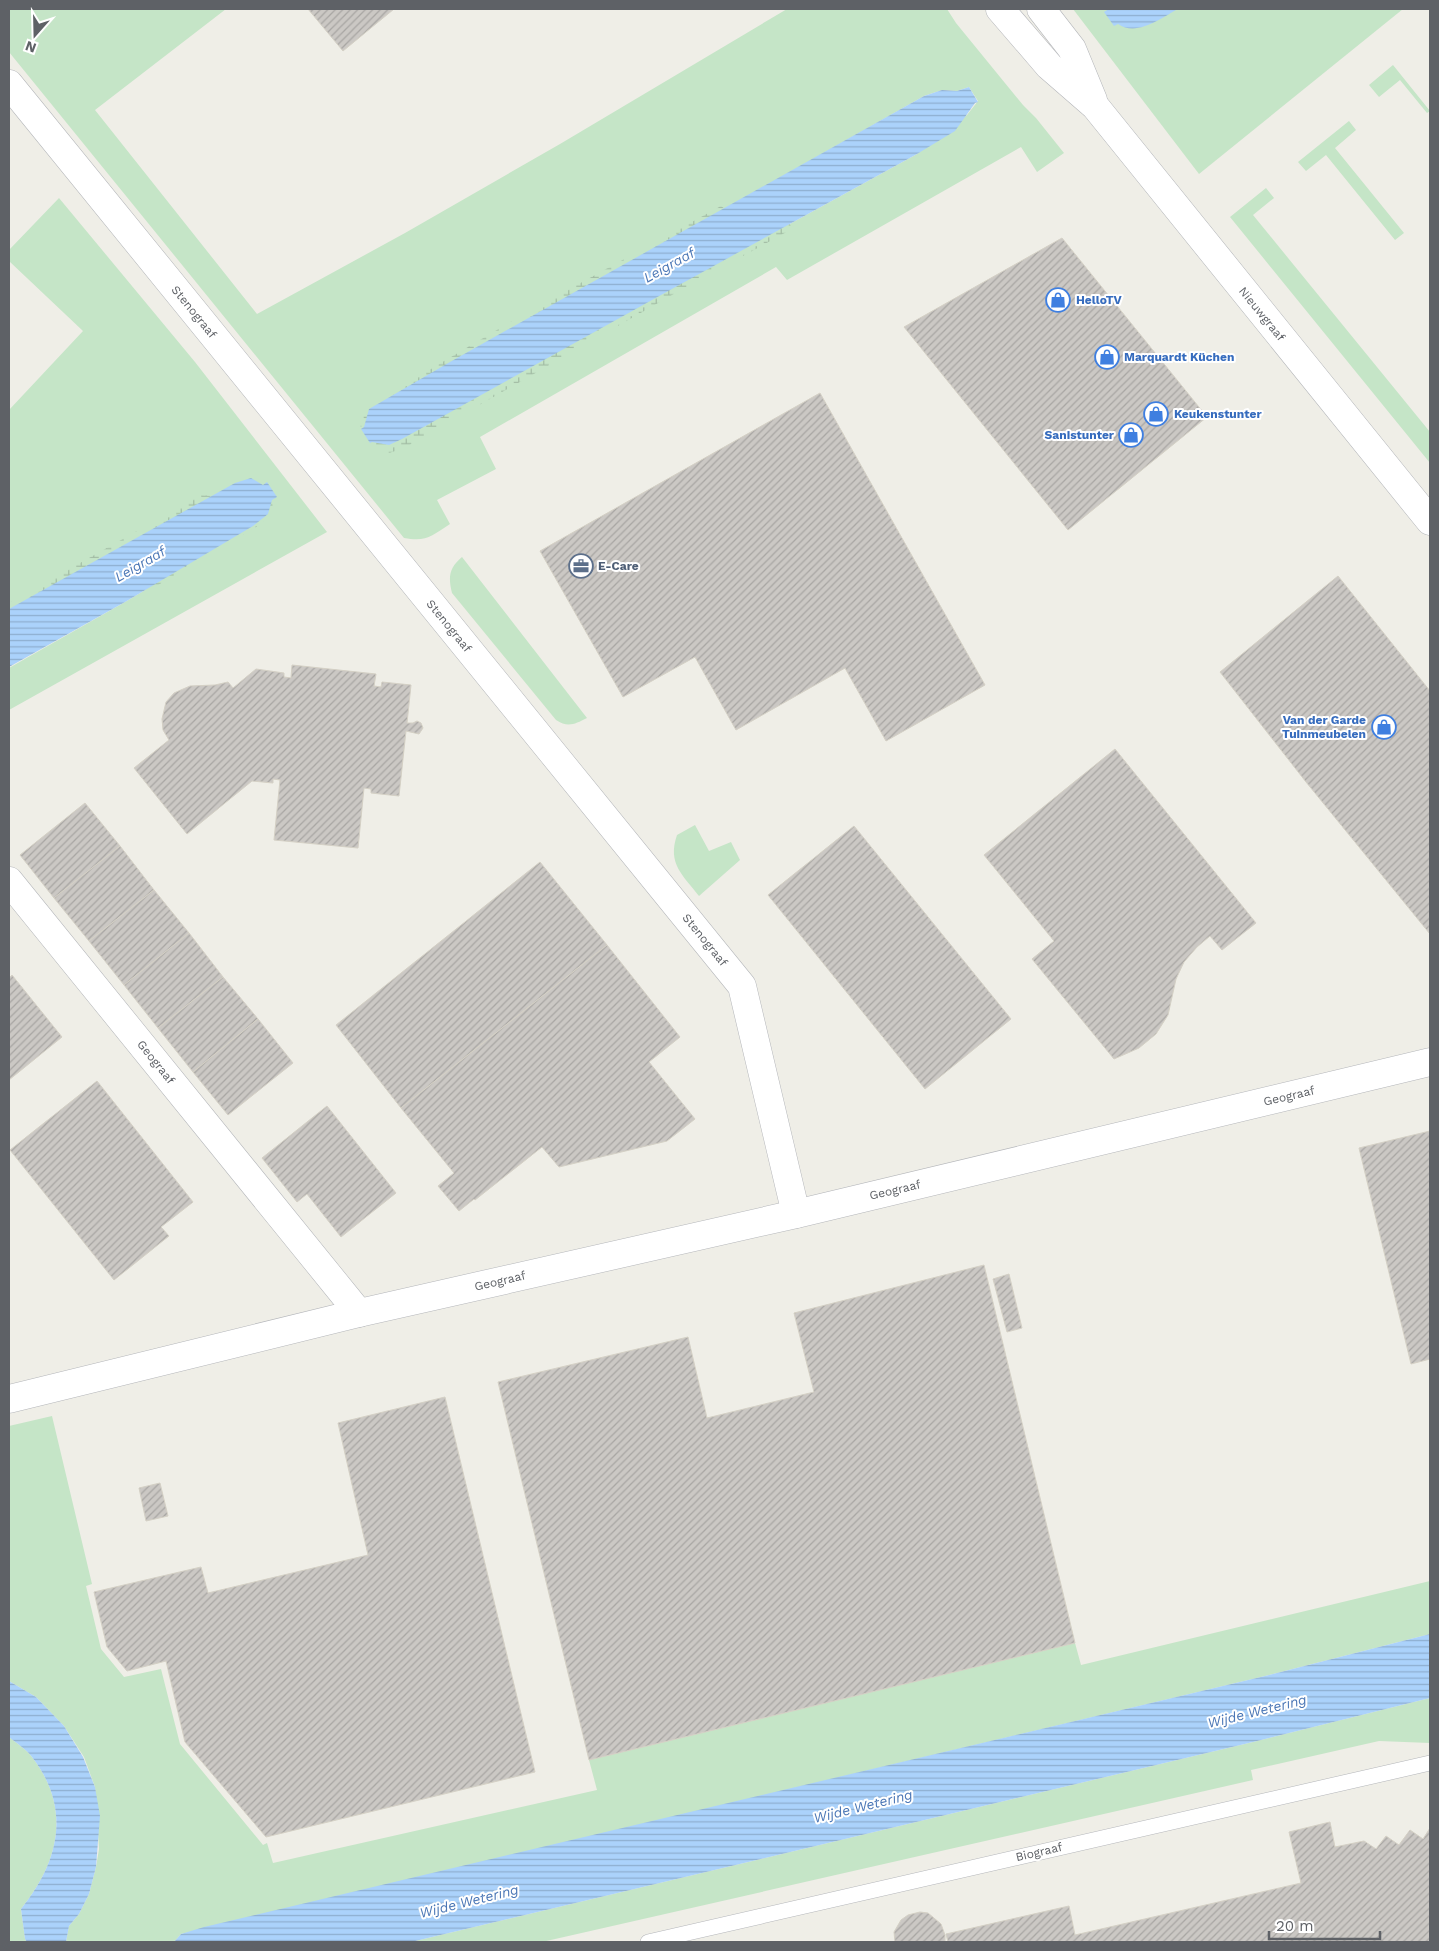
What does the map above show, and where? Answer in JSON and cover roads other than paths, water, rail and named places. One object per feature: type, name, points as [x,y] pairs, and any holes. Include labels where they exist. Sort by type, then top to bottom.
[{"type":"street","name":"Nieuwgraaf","points":[[1000,9],[1049,66],[1095,106],[1430,521]]},
{"type":"street","name":"Nieuwgraaf","points":[[1041,9],[1072,49],[1095,106]]},
{"type":"street","name":"Stenograaf","points":[[9,84],[742,986],[796,1214]]},
{"type":"street","name":"Geograaf","points":[[9,881],[359,1313]]},
{"type":"street","name":"Geograaf","points":[[9,1398],[359,1313],[796,1214],[1430,1062]]},
{"type":"lane","name":"Biograaf","points":[[648,1942],[1430,1763]]},
{"type":"water","points":[[1109,9],[1178,9],[1149,25],[1133,28],[1118,24],[1114,26],[1104,12]]},
{"type":"water","name":"Leigraaf","points":[[969,87],[978,102],[975,103],[955,131],[917,154],[402,439],[389,445],[370,443],[361,429],[364,427],[369,409],[450,362],[924,96],[942,90],[957,91]]},
{"type":"water","name":"Leigraaf","points":[[251,478],[263,485],[267,482],[277,497],[272,500],[268,514],[253,526],[125,602],[9,667],[9,609],[235,483]]},
{"type":"water","name":"Wijde Wetering","points":[[1430,1634],[1430,1698],[1253,1742],[411,1942],[174,1942],[181,1934],[204,1927],[1265,1676]]},
{"type":"water","points":[[9,1681],[36,1697],[64,1726],[83,1757],[95,1787],[100,1816],[96,1867],[89,1894],[79,1914],[69,1926],[66,1942],[27,1942],[25,1939],[21,1909],[34,1891],[52,1854],[56,1835],[56,1816],[52,1796],[45,1777],[30,1754],[9,1737]]},
{"type":"place","name":"HelloTV","points":[[1058,300]]},
{"type":"place","name":"Marquardt Küchen","points":[[1107,357]]},
{"type":"place","name":"Keukenstunter","points":[[1156,414]]},
{"type":"place","name":"Sanistunter","points":[[1131,435]]},
{"type":"place","name":"E-Care","points":[[581,566]]},
{"type":"place","name":"Van der Garde Tuinmeubelen","points":[[1384,727]]}]
